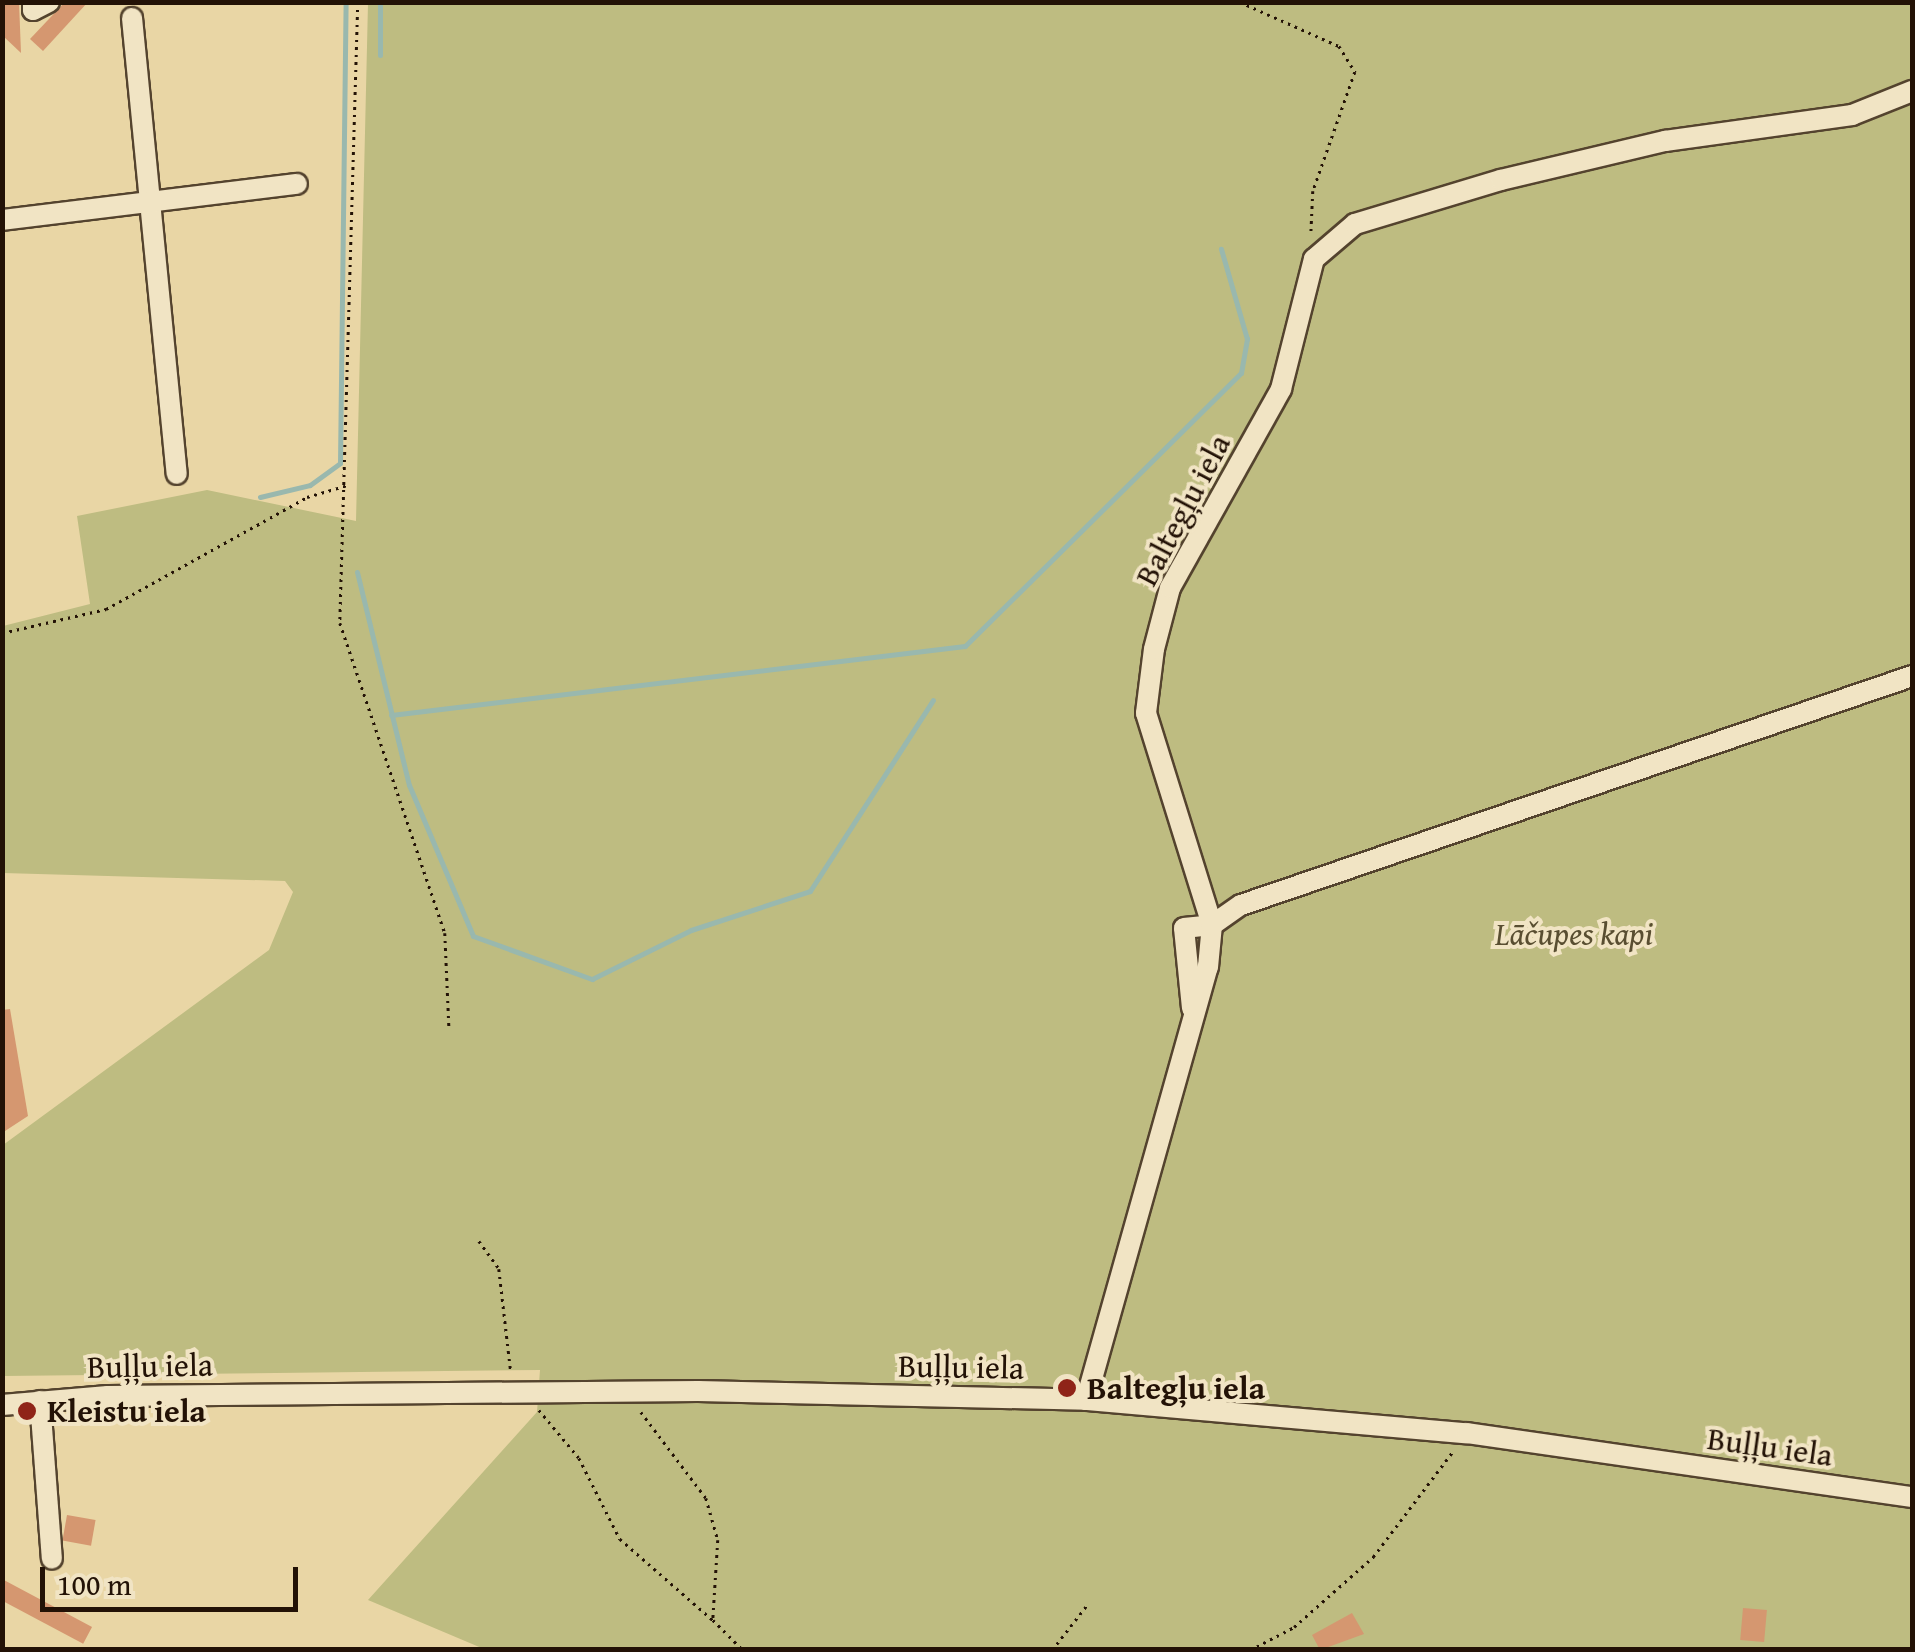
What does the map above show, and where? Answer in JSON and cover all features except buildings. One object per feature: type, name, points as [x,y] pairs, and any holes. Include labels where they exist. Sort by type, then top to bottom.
[{"type":"street","points":[[33,2],[33,10],[49,2]]},
{"type":"street","points":[[132,18],[177,474]]},
{"type":"street","points":[[1314,259],[1355,224],[1501,180],[1665,142],[1852,114],[1912,91]]},
{"type":"street","points":[[2,220],[296,184]]},
{"type":"street","name":"Baltegļu iela","points":[[1212,926],[1153,754],[1146,713],[1154,649],[1170,588],[1281,389],[1314,259]]},
{"type":"street","points":[[1086,1400],[1192,1015],[1212,926],[1242,905],[1912,676]]},
{"type":"street","points":[[1192,1015],[1180,946],[1191,923],[1212,926]]},
{"type":"street","name":"Buļļu iela","points":[[2,1405],[40,1401],[524,1392],[1086,1400],[1466,1432],[1912,1497]]},
{"type":"street","points":[[40,1401],[52,1559]]},
{"type":"path","points":[[358,2],[350,485],[340,623],[445,933],[449,1026]]},
{"type":"path","points":[[1240,2],[1339,46],[1354,72],[1314,192],[1314,259]]},
{"type":"path","points":[[2,633],[106,609],[306,497],[350,485]]},
{"type":"path","points":[[479,1242],[499,1269],[502,1340],[524,1392],[579,1458],[620,1538],[742,1650]]},
{"type":"path","points":[[624,1392],[706,1498],[718,1540],[713,1620]]},
{"type":"path","points":[[1250,1650],[1294,1627],[1373,1557],[1466,1432]]},
{"type":"path","points":[[1052,1650],[1086,1604]]},
{"type":"green space","name":"Lāčupes kapi","points":[[368,3],[1912,3],[1912,1649],[484,1649],[368,1600],[537,1412],[540,1370],[3,1376],[3,1145],[269,950],[293,892],[285,881],[3,873],[3,626],[90,604],[77,516],[207,490],[356,521]]},
{"type":"waterway","points":[[260,497],[310,485],[340,463],[346,2]]},
{"type":"waterway","points":[[380,2],[380,55]]},
{"type":"waterway","points":[[391,715],[965,646],[1241,373],[1247,339],[1221,249]]},
{"type":"waterway","points":[[357,572],[409,785],[473,936],[592,979],[691,930],[810,891],[933,700]]},
{"type":"place","name":"Baltegļu iela","points":[[1067,1388]]},
{"type":"place","name":"Kleistu iela","points":[[27,1411]]}]
